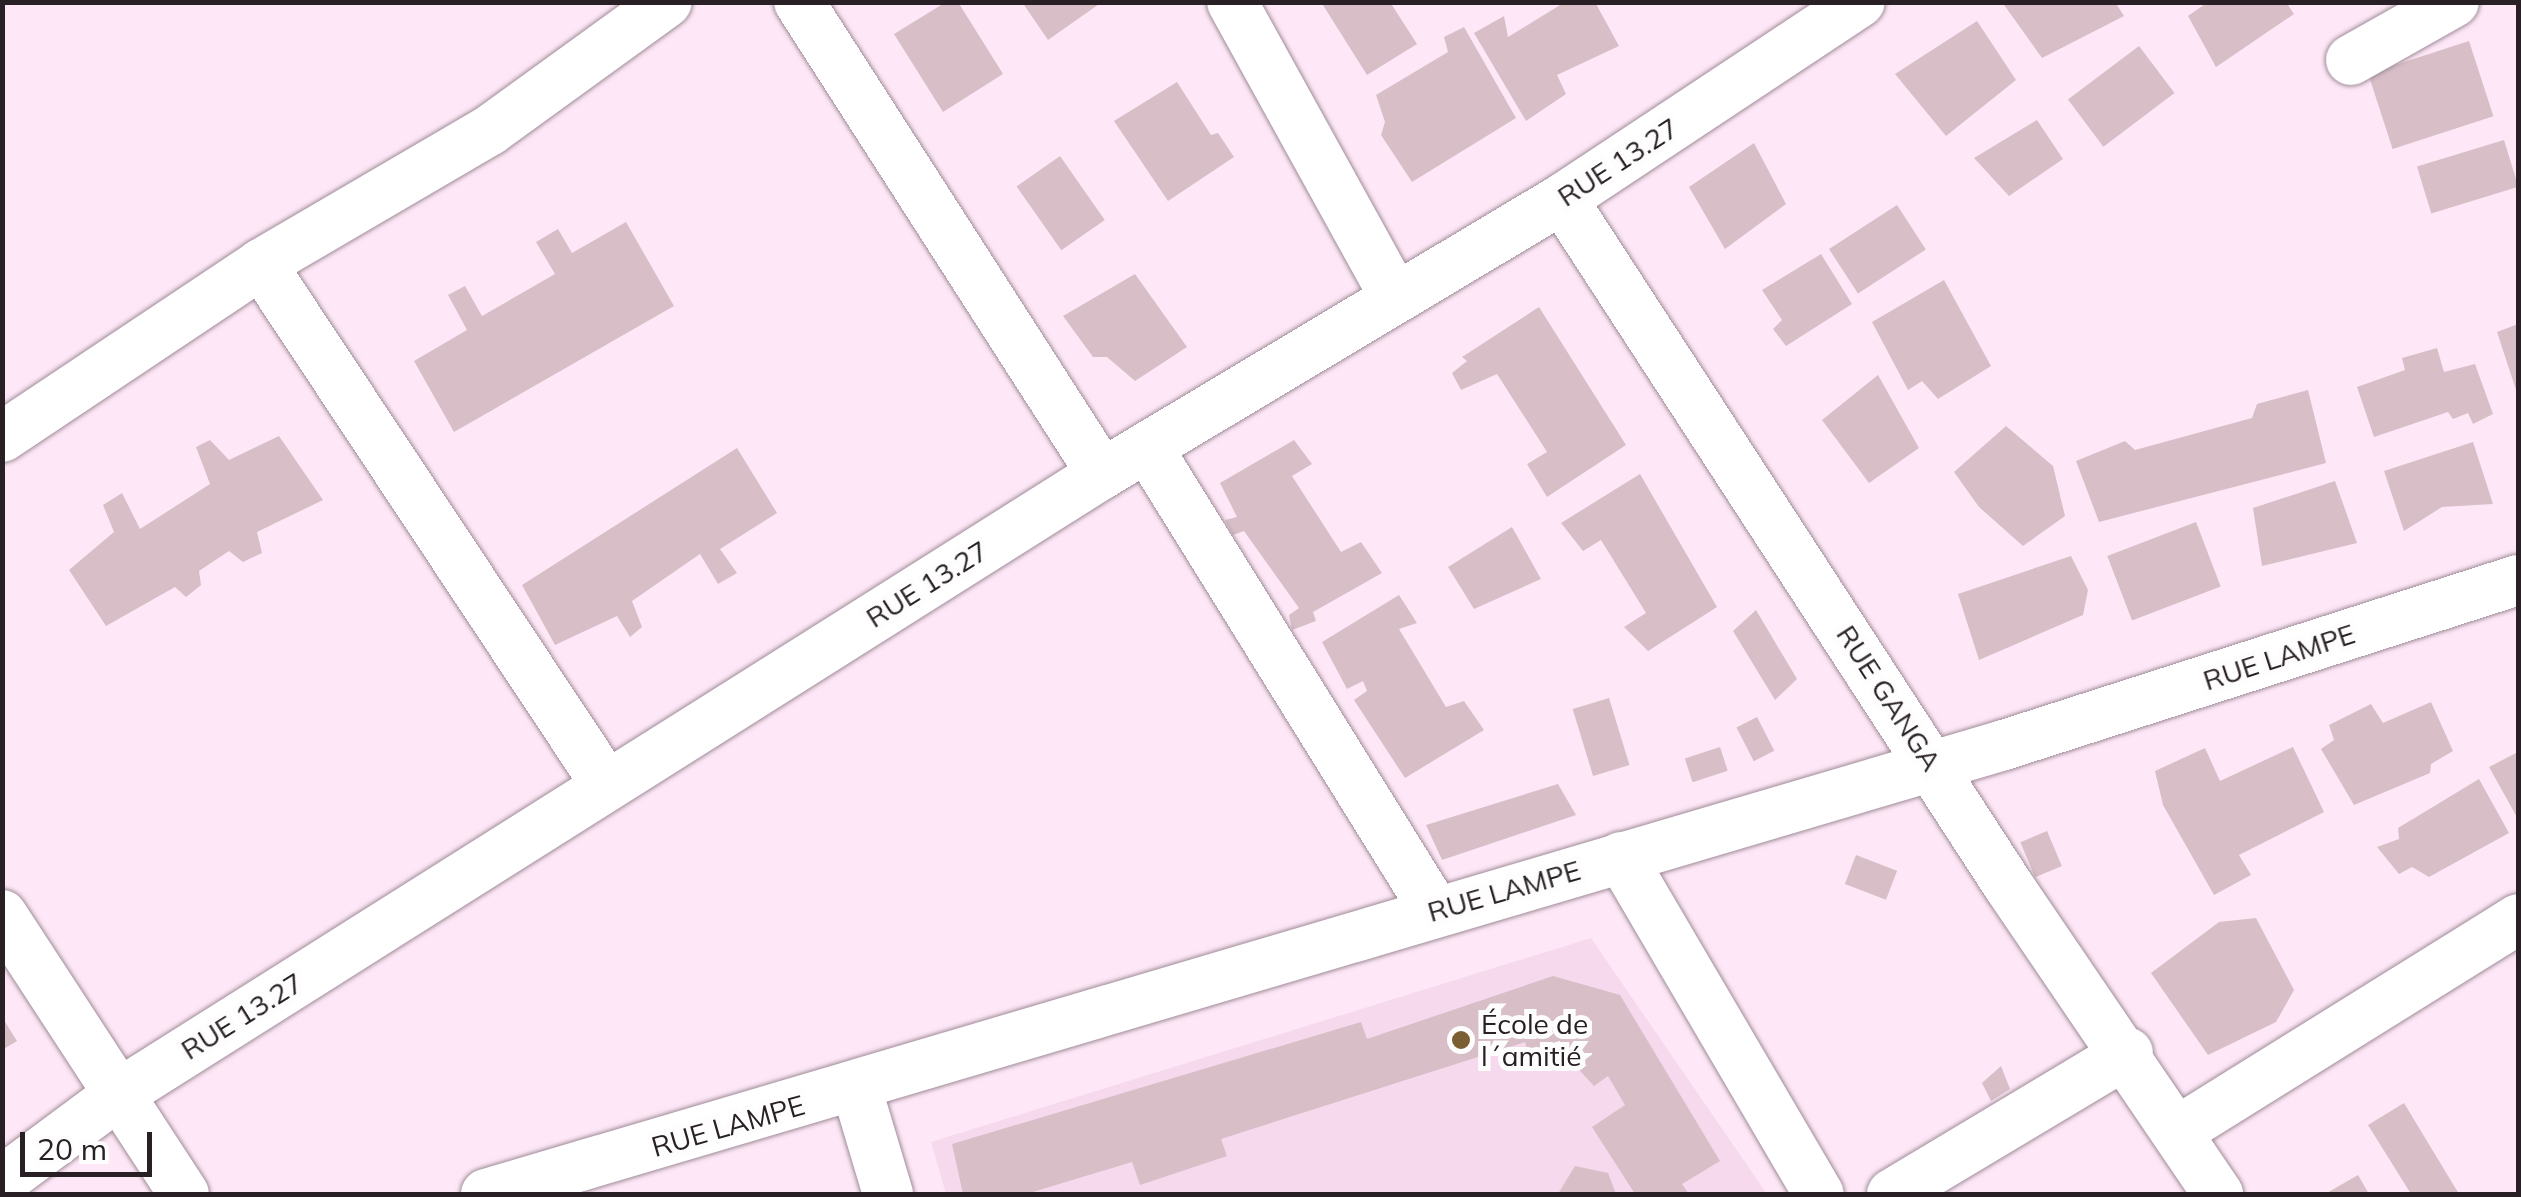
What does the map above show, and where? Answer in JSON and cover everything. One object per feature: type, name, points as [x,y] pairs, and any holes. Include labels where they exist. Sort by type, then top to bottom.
[{"type":"street","points":[[2,437],[261,264],[490,130],[667,2]]},
{"type":"street","points":[[799,2],[1102,474]]},
{"type":"street","points":[[1232,2],[1394,297]]},
{"type":"street","name":"RUE 13.27","points":[[2,1181],[122,1092],[1102,474],[1562,199],[1860,2]]},
{"type":"street","points":[[2351,60],[2454,2]]},
{"type":"street","name":"RUE GANGA","points":[[1562,199],[1933,763],[2008,884],[2128,1053],[2218,1194]]},
{"type":"street","points":[[261,264],[607,786]]},
{"type":"street","points":[[1147,447],[1435,911]]},
{"type":"street","name":"RUE LAMPE","points":[[486,1194],[857,1090],[1435,911],[1933,763],[2518,580]]},
{"type":"street","points":[[1621,857],[1819,1194]]},
{"type":"street","points":[[2,914],[122,1092],[184,1194]]},
{"type":"street","points":[[2178,1131],[2518,919]]},
{"type":"street","points":[[1892,1194],[2128,1053]]},
{"type":"street","points":[[857,1090],[888,1194]]},
{"type":"shaded area","name":"École de l´amitié","points":[[1591,938],[1767,1194],[946,1194],[931,1142]]},
{"type":"building","points":[[946,2],[958,2],[1003,74],[943,112],[894,34]]},
{"type":"building","points":[[1022,2],[1102,2],[1048,40]]},
{"type":"building","points":[[1321,2],[1390,2],[1417,44],[1367,75]]},
{"type":"building","points":[[1565,2],[1595,2],[1619,46],[1557,75],[1566,94],[1526,121],[1474,33],[1504,16],[1508,37]]},
{"type":"building","points":[[2002,2],[2115,2],[2124,16],[2042,58]]},
{"type":"building","points":[[2208,2],[2286,2],[2294,14],[2216,67],[2188,16]]},
{"type":"building","points":[[1977,21],[2016,80],[1946,136],[1895,74]]},
{"type":"building","points":[[1464,27],[1516,118],[1412,182],[1381,135],[1385,122],[1376,95],[1448,52],[1444,37]]},
{"type":"building","points":[[2469,41],[2493,116],[2393,149],[2368,74]]},
{"type":"building","points":[[2139,46],[2175,93],[2103,147],[2068,100]]},
{"type":"building","points":[[1177,82],[1211,135],[1218,133],[1234,157],[1168,201],[1114,121]]},
{"type":"building","points":[[2037,120],[2063,159],[2009,196],[1974,158]]},
{"type":"building","points":[[2504,140],[2518,187],[2431,213],[2417,167]]},
{"type":"building","points":[[1754,143],[1786,204],[1725,249],[1689,187]]},
{"type":"building","points":[[1060,156],[1105,220],[1061,250],[1017,186]]},
{"type":"building","points":[[1897,205],[1926,249],[1858,294],[1829,249]]},
{"type":"building","points":[[626,222],[674,306],[454,432],[414,361],[467,330],[448,295],[465,286],[482,316],[555,274],[536,242],[558,229],[572,253]]},
{"type":"building","points":[[1821,254],[1852,304],[1786,346],[1773,329],[1782,320],[1762,290]]},
{"type":"building","points":[[1135,274],[1187,347],[1135,381],[1107,357],[1093,357],[1063,316]]},
{"type":"building","points":[[1944,280],[1991,366],[1938,399],[1922,381],[1908,390],[1872,322]]},
{"type":"building","points":[[1539,307],[1626,445],[1547,497],[1527,464],[1547,452],[1497,374],[1461,390],[1452,373],[1467,361],[1462,357]]},
{"type":"building","points":[[2518,324],[2518,396],[2497,332]]},
{"type":"building","points":[[2437,348],[2444,372],[2475,364],[2493,414],[2473,424],[2468,413],[2453,419],[2448,412],[2374,437],[2357,387],[2405,370],[2402,358]]},
{"type":"building","points":[[1878,375],[1919,448],[1869,483],[1822,420]]},
{"type":"building","points":[[2308,390],[2326,463],[2099,522],[2076,461],[2125,441],[2135,450],[2252,418],[2257,404]]},
{"type":"building","points":[[2006,426],[2053,466],[2065,516],[2023,546],[1979,507],[1954,472]]},
{"type":"building","points":[[279,436],[323,500],[257,532],[262,553],[243,562],[229,551],[199,571],[201,585],[186,597],[175,587],[106,626],[69,570],[114,532],[103,505],[122,493],[140,529],[210,484],[196,447],[210,440],[229,460]]},
{"type":"building","points":[[1294,440],[1312,464],[1292,476],[1341,552],[1361,542],[1382,573],[1313,612],[1316,621],[1292,630],[1289,615],[1299,608],[1244,531],[1233,535],[1225,520],[1237,517],[1220,483]]},
{"type":"building","points":[[2473,442],[2493,504],[2442,507],[2404,531],[2384,471]]},
{"type":"building","points":[[737,448],[777,513],[720,549],[737,573],[718,584],[700,554],[632,601],[642,627],[630,637],[617,616],[555,645],[522,585]]},
{"type":"building","points":[[1640,474],[1717,607],[1648,651],[1624,627],[1646,613],[1601,540],[1583,551],[1561,523]]},
{"type":"building","points":[[2335,481],[2357,543],[2262,566],[2253,508]]},
{"type":"building","points":[[2196,522],[2221,586],[2132,620],[2107,556]]},
{"type":"building","points":[[1512,527],[1541,579],[1474,609],[1448,567]]},
{"type":"building","points":[[2071,556],[2088,590],[2083,615],[1979,660],[1958,594]]},
{"type":"building","points":[[1399,595],[1417,623],[1399,629],[1446,707],[1464,701],[1484,730],[1405,778],[1354,700],[1367,691],[1363,681],[1347,689],[1322,642]]},
{"type":"building","points":[[1756,610],[1797,679],[1775,700],[1733,631]]},
{"type":"building","points":[[1609,698],[1629,765],[1593,776],[1573,709]]},
{"type":"building","points":[[2431,702],[2453,751],[2431,764],[2430,773],[2354,805],[2321,749],[2334,740],[2329,725],[2371,704],[2383,723]]},
{"type":"building","points":[[1757,717],[1774,751],[1754,761],[1737,727]]},
{"type":"building","points":[[1720,747],[1728,771],[1693,782],[1685,758]]},
{"type":"building","points":[[2293,747],[2324,812],[2239,855],[2251,875],[2214,895],[2163,805],[2155,771],[2205,748],[2220,781]]},
{"type":"building","points":[[2518,752],[2518,819],[2489,767]]},
{"type":"building","points":[[2479,779],[2509,833],[2429,877],[2412,867],[2399,874],[2377,847],[2399,839],[2398,828]]},
{"type":"building","points":[[1558,784],[1576,815],[1442,860],[1426,825]]},
{"type":"building","points":[[2047,831],[2062,866],[2035,877],[2020,842]]},
{"type":"building","points":[[1856,855],[1897,871],[1886,900],[1845,884]]},
{"type":"building","points":[[2256,918],[2294,990],[2276,1022],[2208,1055],[2151,973],[2219,922]]},
{"type":"building","points":[[1553,976],[1620,995],[1720,1161],[1682,1184],[1689,1194],[1635,1194],[1592,1127],[1625,1105],[1608,1076],[1594,1086],[1569,1059],[1533,1071],[1525,1042],[1221,1139],[1227,1156],[1140,1185],[1132,1162],[1026,1194],[963,1194],[952,1144],[1361,1022],[1367,1039]]},
{"type":"building","points":[[2,1017],[17,1041],[2,1050]]},
{"type":"building","points":[[2001,1066],[2010,1089],[1991,1101],[1982,1083]]},
{"type":"building","points":[[2404,1103],[2459,1194],[2411,1194],[2368,1125]]},
{"type":"building","points":[[1575,1166],[1608,1173],[1616,1194],[1558,1194]]},
{"type":"building","points":[[2358,1175],[2369,1194],[2325,1194]]},
{"type":"place","name":"École de l´amitié","points":[[1461,1040]]}]
